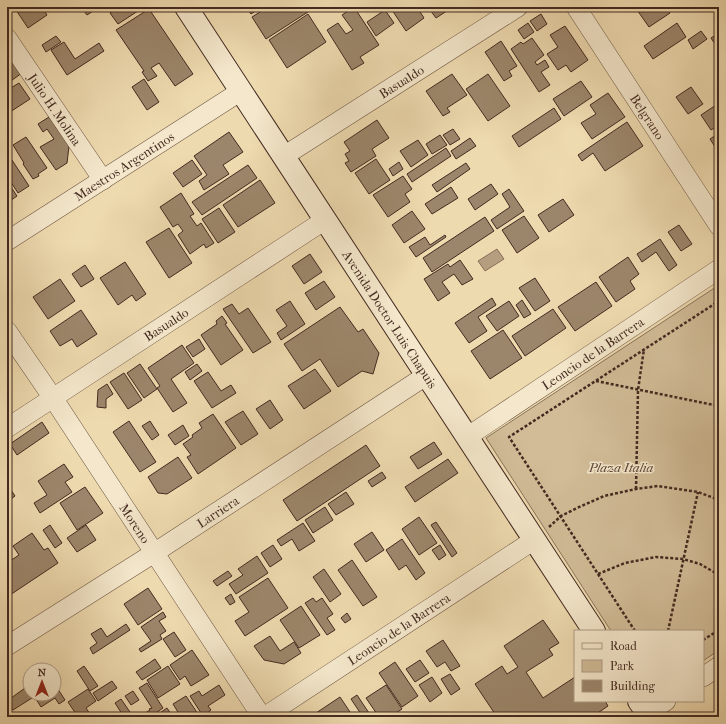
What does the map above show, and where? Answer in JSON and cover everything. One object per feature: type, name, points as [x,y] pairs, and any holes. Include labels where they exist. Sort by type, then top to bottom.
[{"type":"main road","name":"Avenida Doctor Luis Chapuis","points":[[186,7],[593,630]]},
{"type":"street","name":"Basualdo","points":[[284,156],[518,7]]},
{"type":"street","name":"Belgrano","points":[[576,7],[719,226]]},
{"type":"street","name":"Julio H. Molina","points":[[7,38],[103,180]]},
{"type":"street","name":"Maestros Argentinos","points":[[7,241],[241,91]]},
{"type":"street","name":"Basualdo","points":[[7,428],[326,220]]},
{"type":"street","name":"Leoncio de la Barrera","points":[[467,437],[719,269]]},
{"type":"street","name":"Moreno","points":[[7,331],[53,398],[263,717]]},
{"type":"street","name":"Larriera","points":[[7,646],[154,553],[427,375]]},
{"type":"street","name":"Leoncio de la Barrera","points":[[263,717],[534,540]]},
{"type":"street","points":[[704,676],[719,666]]},
{"type":"street","points":[[644,712],[664,702]]},
{"type":"path","points":[[635,630],[509,437],[719,301]]},
{"type":"path","points":[[636,489],[638,390],[644,349]]},
{"type":"path","points":[[595,381],[719,406]]},
{"type":"path","points":[[534,540],[560,516],[604,496],[636,489],[658,486],[698,492],[719,500]]},
{"type":"path","points":[[668,630],[698,492]]},
{"type":"path","points":[[598,574],[625,563],[656,556],[683,559],[700,564],[719,575]]},
{"type":"path","points":[[704,639],[719,630]]},
{"type":"green space","name":"Plaza Italia","points":[[719,285],[719,650],[704,660],[704,630],[610,630],[486,438]]},
{"type":"shaded area","points":[[497,249],[504,259],[485,271],[478,261]]},
{"type":"building","points":[[14,7],[42,7],[47,15],[28,28]]},
{"type":"building","points":[[81,7],[99,7],[87,15]]},
{"type":"building","points":[[115,7],[144,7],[118,24],[110,13],[117,9]]},
{"type":"building","points":[[246,7],[262,7],[251,14]]},
{"type":"building","points":[[268,7],[309,7],[311,10],[266,39],[252,17]]},
{"type":"building","points":[[354,7],[379,45],[360,57],[364,63],[352,70],[327,30],[338,23],[346,34],[353,30],[342,15]]},
{"type":"building","points":[[390,7],[417,7],[424,18],[406,31]]},
{"type":"building","points":[[428,7],[453,7],[436,18]]},
{"type":"building","points":[[635,7],[666,7],[670,13],[649,27]]},
{"type":"building","points":[[149,9],[193,74],[175,86],[159,63],[151,68],[157,76],[148,81],[142,72],[144,71],[116,30]]},
{"type":"building","points":[[385,10],[394,23],[376,36],[367,22]]},
{"type":"building","points":[[308,14],[326,42],[287,68],[269,40]]},
{"type":"building","points":[[541,14],[547,24],[537,31],[530,21]]},
{"type":"building","points":[[528,23],[534,32],[524,39],[518,30]]},
{"type":"building","points":[[677,23],[686,37],[653,59],[644,46]]},
{"type":"building","points":[[565,26],[588,60],[571,72],[566,65],[558,70],[547,54],[558,47],[550,35]]},
{"type":"building","points":[[701,31],[707,39],[693,49],[688,40]]},
{"type":"building","points":[[719,33],[719,50],[711,38]]},
{"type":"building","points":[[56,36],[61,42],[46,52],[42,45]]},
{"type":"building","points":[[532,38],[544,55],[535,62],[537,65],[545,60],[549,67],[541,72],[550,85],[539,92],[511,49],[521,42],[523,44]]},
{"type":"building","points":[[501,41],[517,66],[509,71],[512,76],[504,81],[485,52]]},
{"type":"building","points":[[64,42],[75,59],[99,43],[104,51],[67,75],[51,50]]},
{"type":"building","points":[[14,61],[22,73],[8,83],[7,66]]},
{"type":"building","points":[[452,74],[467,95],[447,108],[450,112],[443,116],[426,91]]},
{"type":"building","points":[[488,74],[510,106],[488,121],[466,89]]},
{"type":"building","points":[[144,79],[159,102],[147,110],[132,87]]},
{"type":"building","points":[[581,81],[592,97],[564,116],[553,99]]},
{"type":"building","points":[[19,83],[30,99],[7,114],[7,85],[9,89]]},
{"type":"building","points":[[691,87],[703,104],[688,114],[676,97]]},
{"type":"building","points":[[608,93],[625,117],[592,139],[581,123],[596,114],[590,105]]},
{"type":"building","points":[[719,103],[719,125],[711,130],[701,115]]},
{"type":"building","points":[[554,108],[561,119],[519,147],[512,136]]},
{"type":"building","points":[[49,117],[69,146],[67,163],[56,170],[40,147],[54,139],[47,129],[43,132],[38,124]]},
{"type":"building","points":[[377,120],[389,138],[372,149],[376,156],[351,172],[345,163],[349,161],[345,154],[350,151],[344,142]]},
{"type":"building","points":[[627,122],[643,146],[605,171],[593,153],[582,161],[578,155]]},
{"type":"building","points":[[453,129],[460,139],[450,145],[443,135]]},
{"type":"building","points":[[229,132],[243,152],[223,165],[229,174],[204,190],[199,181],[207,175],[194,156]]},
{"type":"building","points":[[719,133],[719,153],[710,139]]},
{"type":"building","points":[[440,135],[447,145],[432,154],[426,144]]},
{"type":"building","points":[[26,137],[47,168],[38,174],[39,176],[33,179],[13,145]]},
{"type":"building","points":[[470,138],[476,146],[456,159],[451,151]]},
{"type":"building","points":[[418,140],[428,155],[411,167],[400,151]]},
{"type":"building","points":[[446,148],[451,156],[412,182],[407,174]]},
{"type":"building","points":[[376,159],[390,180],[369,194],[355,173]]},
{"type":"building","points":[[12,160],[29,186],[18,193],[7,176],[7,163]]},
{"type":"building","points":[[192,160],[202,174],[183,187],[173,173]]},
{"type":"building","points":[[399,162],[403,169],[393,176],[389,169]]},
{"type":"building","points":[[466,163],[470,169],[437,192],[432,185]]},
{"type":"building","points":[[248,165],[257,178],[202,215],[192,202]]},
{"type":"building","points":[[403,176],[412,189],[405,194],[410,202],[388,217],[373,195]]},
{"type":"building","points":[[260,180],[275,203],[238,227],[223,205]]},
{"type":"building","points":[[7,181],[17,196],[7,203]]},
{"type":"building","points":[[491,184],[498,194],[475,210],[468,199]]},
{"type":"building","points":[[451,187],[458,198],[432,214],[425,204]]},
{"type":"building","points":[[509,189],[524,211],[497,229],[491,220],[510,207],[502,194]]},
{"type":"building","points":[[181,193],[194,214],[190,216],[197,226],[201,223],[214,243],[206,248],[204,244],[190,254],[178,235],[183,231],[178,224],[173,227],[160,207]]},
{"type":"building","points":[[563,199],[574,215],[549,232],[538,215]]},
{"type":"building","points":[[219,208],[235,232],[218,243],[202,219]]},
{"type":"building","points":[[412,211],[425,229],[404,243],[392,225]]},
{"type":"building","points":[[524,216],[539,238],[517,253],[502,230]]},
{"type":"building","points":[[485,217],[494,231],[432,272],[423,258]]},
{"type":"building","points":[[679,225],[692,244],[681,251],[668,232]]},
{"type":"building","points":[[169,228],[192,263],[169,278],[146,242]]},
{"type":"building","points":[[445,235],[446,237],[416,257],[409,247],[425,237],[430,245]]},
{"type":"building","points":[[660,239],[677,265],[669,271],[656,252],[642,262],[637,254]]},
{"type":"building","points":[[310,254],[322,272],[304,284],[292,266]]},
{"type":"building","points":[[628,257],[639,274],[630,281],[635,289],[616,302],[599,277]]},
{"type":"building","points":[[460,260],[473,279],[462,285],[454,274],[442,282],[450,293],[438,301],[424,279],[448,264],[450,267]]},
{"type":"building","points":[[125,262],[146,294],[136,301],[132,295],[118,305],[100,278]]},
{"type":"building","points":[[85,265],[94,279],[81,287],[72,274]]},
{"type":"building","points":[[535,278],[550,301],[535,311],[519,288]]},
{"type":"building","points":[[60,279],[75,301],[48,319],[33,297]]},
{"type":"building","points":[[324,281],[335,297],[316,310],[305,293]]},
{"type":"building","points":[[596,282],[612,306],[575,331],[558,307]]},
{"type":"building","points":[[492,298],[496,305],[478,317],[487,331],[469,343],[455,323]]},
{"type":"building","points":[[522,300],[531,314],[524,318],[516,305]]},
{"type":"building","points":[[290,301],[305,324],[281,340],[277,333],[287,326],[276,310]]},
{"type":"building","points":[[509,301],[519,316],[497,331],[486,316]]},
{"type":"building","points":[[232,304],[239,314],[248,308],[271,342],[253,353],[223,309]]},
{"type":"building","points":[[340,307],[358,332],[363,329],[379,353],[373,374],[362,371],[338,387],[320,359],[302,371],[284,344]]},
{"type":"building","points":[[553,309],[566,328],[525,356],[512,336]]},
{"type":"building","points":[[81,310],[97,334],[77,347],[72,339],[60,346],[50,331]]},
{"type":"building","points":[[222,316],[227,323],[225,324],[243,350],[221,365],[201,335],[217,324],[216,321]]},
{"type":"building","points":[[503,330],[522,358],[490,379],[471,351]]},
{"type":"building","points":[[199,339],[205,349],[193,357],[186,347]]},
{"type":"building","points":[[182,345],[194,363],[171,379],[187,403],[173,412],[157,388],[160,386],[148,368]]},
{"type":"building","points":[[140,364],[157,389],[144,398],[127,373]]},
{"type":"building","points":[[197,364],[202,371],[190,380],[185,372]]},
{"type":"building","points":[[315,369],[331,391],[304,409],[288,386]]},
{"type":"building","points":[[208,372],[221,391],[231,385],[236,393],[212,408],[194,381]]},
{"type":"building","points":[[124,373],[142,400],[128,409],[110,382]]},
{"type":"building","points":[[107,384],[113,394],[106,399],[106,408],[97,407],[98,390]]},
{"type":"building","points":[[270,400],[283,420],[270,429],[256,409]]},
{"type":"building","points":[[243,411],[258,434],[241,445],[225,422]]},
{"type":"building","points":[[213,414],[236,448],[198,474],[187,457],[191,455],[183,444],[202,428],[199,423]]},
{"type":"building","points":[[129,421],[156,462],[140,472],[113,432]]},
{"type":"building","points":[[150,421],[159,435],[152,440],[142,426]]},
{"type":"building","points":[[42,422],[49,433],[17,455],[10,444]]},
{"type":"building","points":[[183,425],[189,436],[175,445],[168,435]]},
{"type":"building","points":[[434,442],[442,454],[418,469],[410,457]]},
{"type":"building","points":[[366,445],[380,466],[297,521],[283,500]]},
{"type":"building","points":[[178,457],[192,478],[167,494],[158,493],[148,477]]},
{"type":"building","points":[[448,459],[458,473],[415,502],[405,487]]},
{"type":"building","points":[[64,464],[73,477],[65,482],[72,492],[40,513],[34,503],[47,495],[38,481]]},
{"type":"building","points":[[382,472],[386,478],[372,487],[368,481]]},
{"type":"building","points":[[7,484],[15,496],[7,502]]},
{"type":"building","points":[[85,487],[103,513],[77,530],[60,503]]},
{"type":"building","points":[[346,492],[354,504],[336,515],[328,504]]},
{"type":"building","points":[[325,507],[333,520],[313,533],[305,520]]},
{"type":"building","points":[[419,517],[437,543],[419,555],[402,529]]},
{"type":"building","points":[[436,522],[457,553],[452,557],[431,525]]},
{"type":"building","points":[[303,523],[315,541],[299,551],[292,539],[281,546],[277,540]]},
{"type":"building","points":[[50,525],[62,543],[55,548],[43,530]]},
{"type":"building","points":[[86,525],[96,540],[77,552],[67,538]]},
{"type":"building","points":[[372,532],[384,550],[366,562],[354,544]]},
{"type":"building","points":[[32,533],[44,550],[48,548],[58,563],[7,597],[7,563],[19,555],[13,546]]},
{"type":"building","points":[[402,539],[425,573],[416,580],[406,565],[399,570],[386,550]]},
{"type":"building","points":[[273,545],[282,559],[270,567],[261,553]]},
{"type":"building","points":[[440,545],[446,555],[439,560],[432,550]]},
{"type":"building","points":[[257,556],[268,573],[236,594],[229,584],[243,575],[238,569]]},
{"type":"building","points":[[352,560],[377,597],[363,606],[338,570]]},
{"type":"building","points":[[324,569],[341,594],[330,602],[313,577]]},
{"type":"building","points":[[228,571],[232,576],[217,586],[213,581]]},
{"type":"building","points":[[268,578],[288,608],[245,636],[235,621],[249,612],[239,597]]},
{"type":"building","points":[[148,588],[162,609],[138,625],[124,604]]},
{"type":"building","points":[[231,594],[235,602],[230,605],[225,598]]},
{"type":"building","points":[[313,598],[316,602],[322,598],[333,614],[327,618],[335,630],[327,635],[305,603]]},
{"type":"building","points":[[301,606],[320,635],[299,648],[280,620]]},
{"type":"building","points":[[163,612],[166,617],[159,621],[166,631],[160,635],[162,639],[141,652],[139,649],[151,641],[141,627]]},
{"type":"building","points":[[347,613],[351,619],[345,623],[341,618]]},
{"type":"building","points":[[543,620],[559,643],[549,649],[553,655],[526,672],[543,698],[574,678],[574,702],[606,702],[608,706],[592,717],[497,717],[475,684],[502,666],[507,674],[518,667],[504,646]]},
{"type":"building","points":[[126,624],[130,630],[93,654],[90,648],[97,643],[91,634],[101,628],[107,637]]},
{"type":"building","points":[[174,632],[186,650],[175,657],[163,639]]},
{"type":"building","points":[[270,636],[280,651],[294,642],[301,653],[284,664],[264,660],[254,646]]},
{"type":"building","points":[[443,640],[460,666],[451,671],[445,662],[437,667],[426,651]]},
{"type":"building","points":[[192,650],[209,675],[191,686],[185,676],[180,680],[170,665]]},
{"type":"building","points":[[155,659],[161,668],[142,680],[136,672]]},
{"type":"building","points":[[420,660],[429,673],[415,682],[406,669]]},
{"type":"building","points":[[395,662],[418,696],[402,707],[379,673]]},
{"type":"building","points":[[84,666],[98,686],[90,691],[77,671]]},
{"type":"building","points":[[168,666],[180,684],[158,698],[147,680]]},
{"type":"building","points":[[450,674],[460,689],[451,695],[441,679]]},
{"type":"building","points":[[432,677],[442,693],[430,702],[419,685]]},
{"type":"building","points":[[112,681],[117,688],[98,701],[93,693]]},
{"type":"building","points":[[147,683],[163,708],[153,715],[155,717],[139,717],[152,708],[139,688]]},
{"type":"building","points":[[219,685],[225,695],[208,706],[211,710],[203,716],[190,696],[199,691],[202,696]]},
{"type":"building","points":[[386,685],[402,709],[390,717],[379,717],[366,698]]},
{"type":"building","points":[[88,689],[96,701],[86,708],[92,717],[78,717],[68,702]]},
{"type":"building","points":[[22,690],[22,702],[26,702],[7,713],[7,701]]},
{"type":"building","points":[[133,691],[139,700],[131,705],[125,696]]},
{"type":"building","points":[[357,695],[369,713],[363,717],[351,699]]},
{"type":"building","points":[[186,696],[200,717],[181,717],[173,704]]},
{"type":"building","points":[[340,697],[350,712],[343,717],[310,717]]},
{"type":"building","points":[[121,699],[132,715],[124,717],[115,703]]},
{"type":"building","points":[[38,702],[49,702],[41,707]]},
{"type":"building","points":[[167,708],[173,717],[159,717],[157,715]]}]
